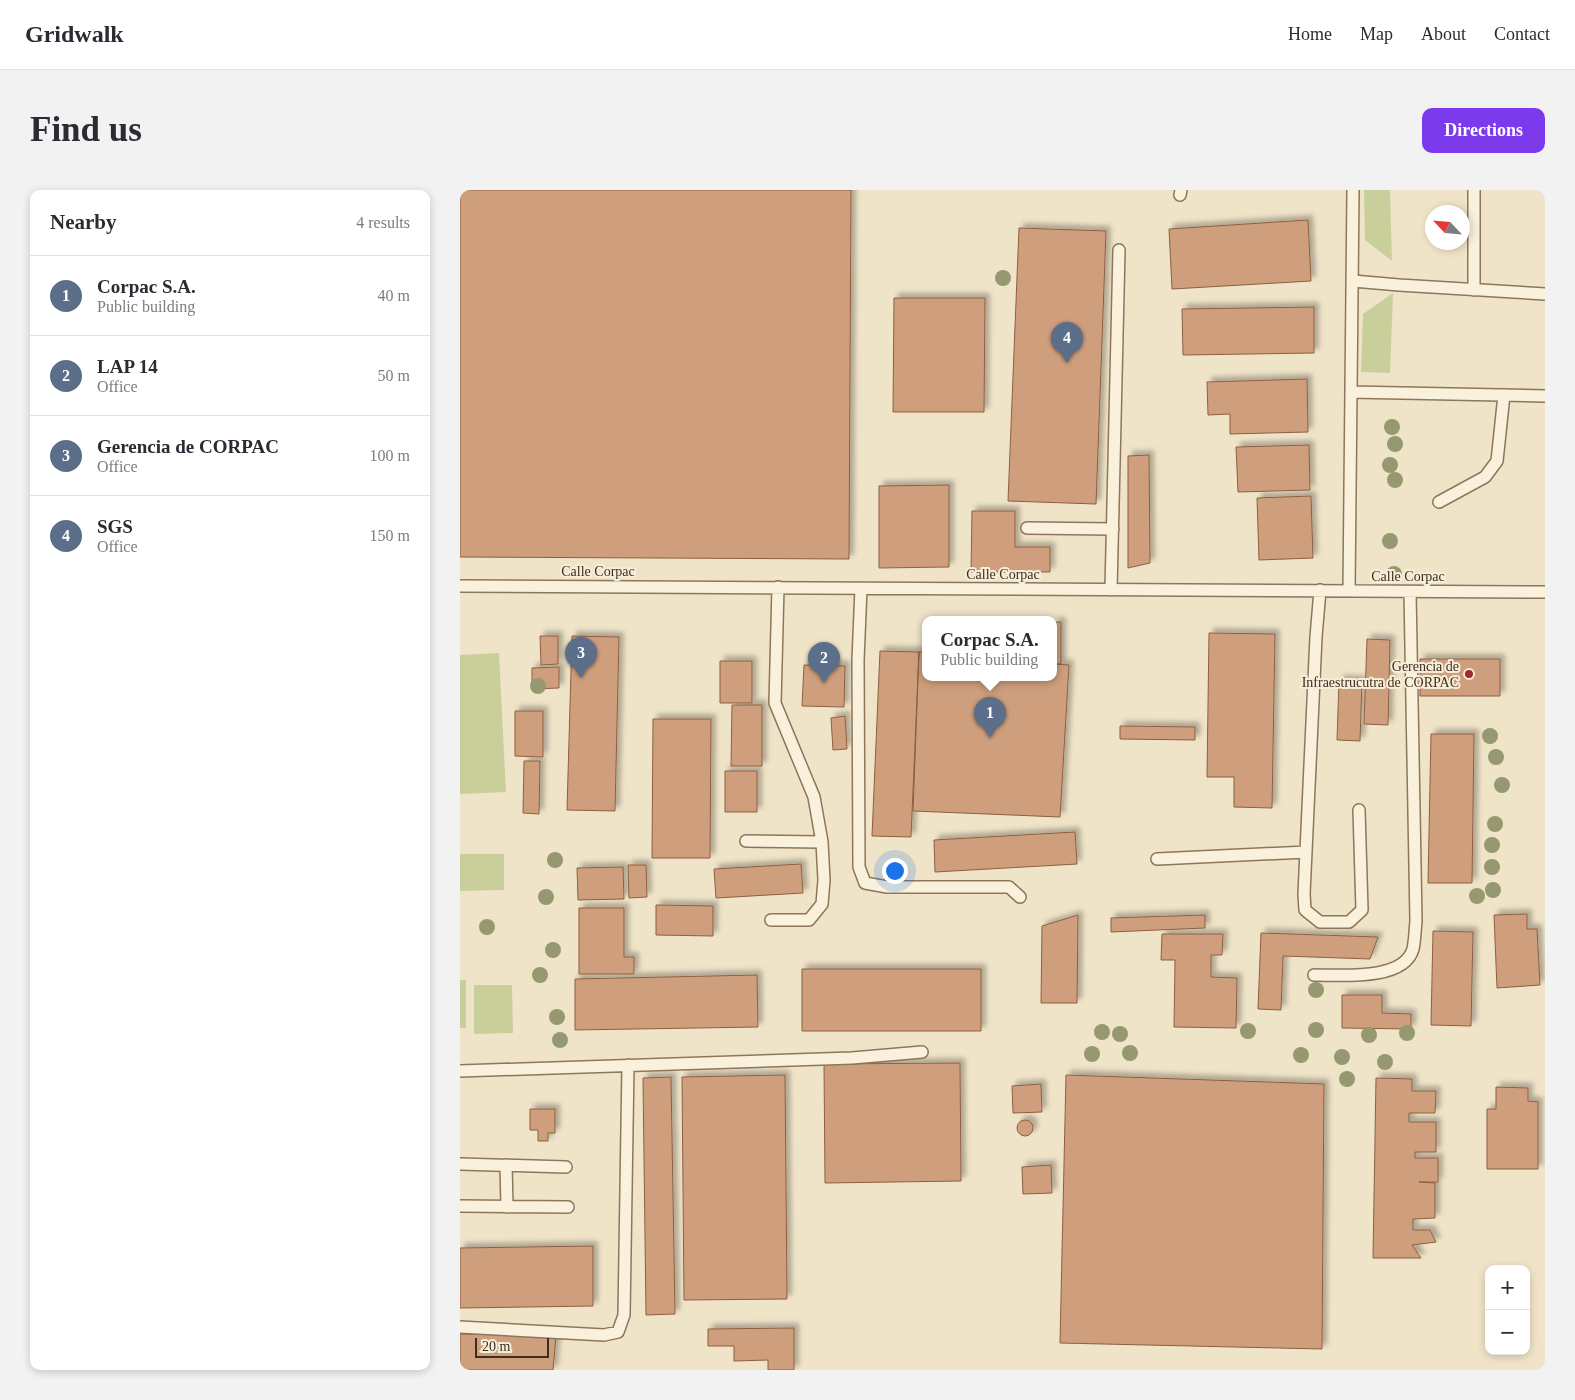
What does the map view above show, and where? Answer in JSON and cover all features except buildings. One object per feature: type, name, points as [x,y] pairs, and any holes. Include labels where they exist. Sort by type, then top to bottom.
[{"type":"lane","points":[[1349,590],[1353,190]]},
{"type":"lane","points":[[1474,190],[1474,290]]},
{"type":"lane","points":[[1111,590],[1119,250]]},
{"type":"lane","points":[[1353,281],[1545,294]]},
{"type":"lane","points":[[1351,392],[1545,396]]},
{"type":"lane","points":[[1438,502],[1485,477],[1497,461],[1504,395]]},
{"type":"lane","points":[[1028,528],[1113,529]]},
{"type":"lane","name":"Calle Corpac","points":[[460,586],[1545,592]]},
{"type":"lane","points":[[772,920],[809,920],[822,904],[824,880],[822,842],[814,797],[775,703],[778,587]]},
{"type":"lane","points":[[861,588],[858,660],[859,867],[865,883],[886,887],[1009,887],[1020,898]]},
{"type":"lane","points":[[1320,590],[1316,637],[1304,894],[1305,910],[1320,922],[1350,922],[1362,910],[1359,810]]},
{"type":"lane","points":[[1314,976],[1378,973],[1392,970],[1404,963],[1413,950],[1416,921],[1410,592]]},
{"type":"lane","points":[[746,841],[822,842]]},
{"type":"lane","points":[[1157,859],[1306,852]]},
{"type":"lane","points":[[460,1071],[628,1065],[666,1069],[922,1052]]},
{"type":"lane","points":[[460,1327],[604,1335],[618,1332],[624,1315],[628,1065]]},
{"type":"lane","points":[[460,1164],[566,1167]]},
{"type":"lane","points":[[506,1165],[507,1207]]},
{"type":"lane","points":[[460,1206],[568,1207]]},
{"type":"green space","points":[[1364,190],[1390,190],[1392,261],[1365,240]]},
{"type":"green space","points":[[1393,293],[1390,373],[1361,372],[1363,314]]},
{"type":"green space","points":[[499,653],[506,792],[460,794],[460,655]]},
{"type":"green space","points":[[460,854],[504,854],[504,890],[460,891]]},
{"type":"green space","points":[[460,980],[466,980],[466,1028],[460,1028]]},
{"type":"green space","points":[[474,985],[512,985],[513,1033],[474,1034]]},
{"type":"place","name":"SGS","points":[[1067,363]]},
{"type":"place","name":"Gerencia de Infraestrucutra de CORPAC","points":[[1469,674]]},
{"type":"place","name":"Gerencia de CORPAC","points":[[581,678]]},
{"type":"place","name":"LAP 14","points":[[824,683]]},
{"type":"place","name":"Corpac S.A.","points":[[990,738]]}]
